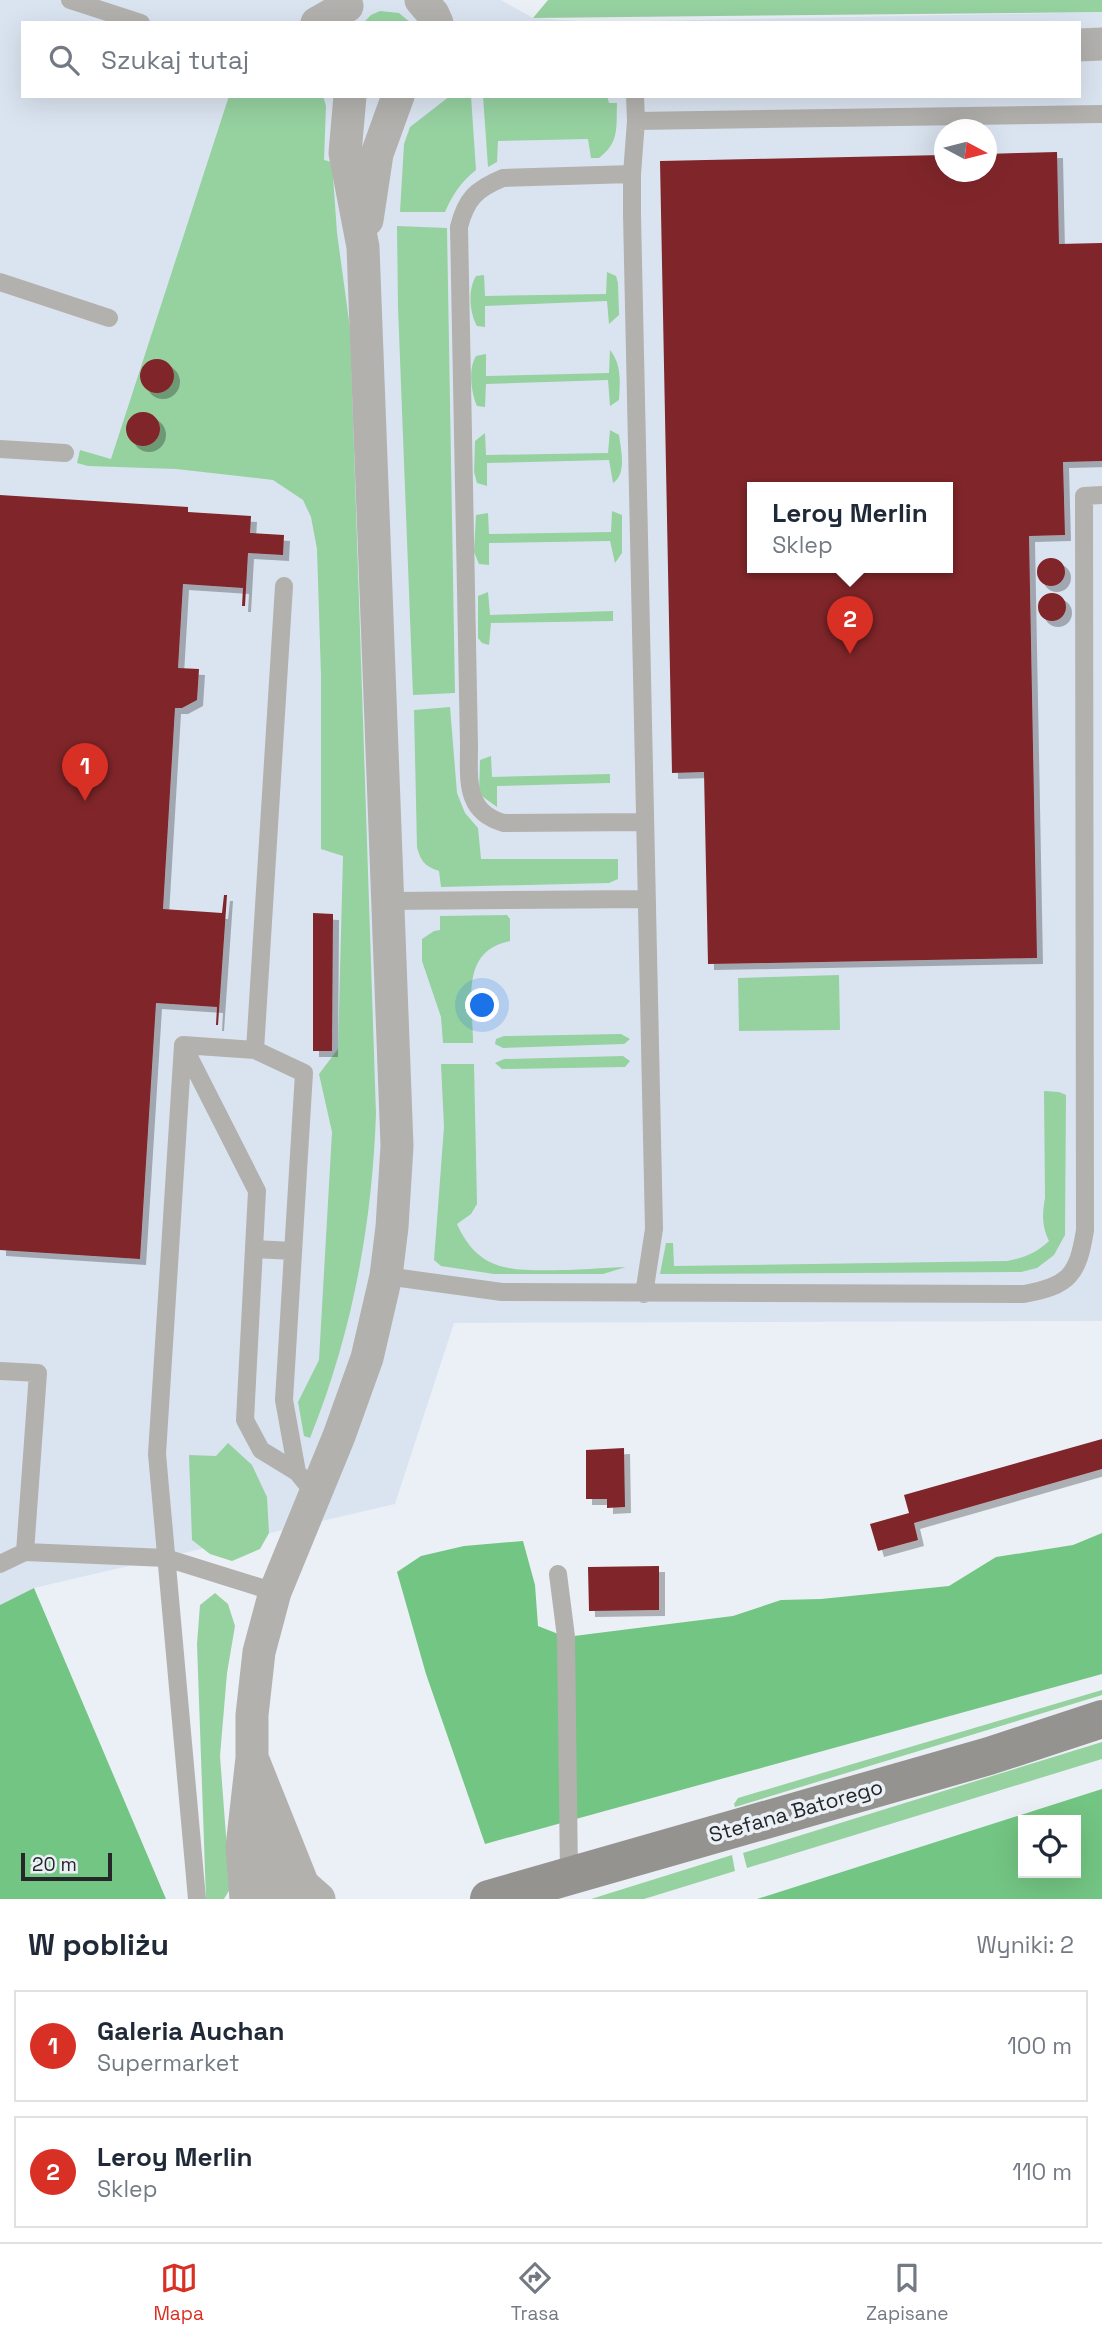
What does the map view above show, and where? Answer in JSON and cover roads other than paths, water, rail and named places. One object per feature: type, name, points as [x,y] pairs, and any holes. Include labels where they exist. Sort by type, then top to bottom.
[{"type":"main road","name":"Stefana Batorego","points":[[489,1899],[989,1756],[1102,1719]]},
{"type":"street","points":[[321,21],[346,10]]},
{"type":"street","points":[[1081,45],[1102,44]]},
{"type":"street","points":[[246,1899],[242,1847],[252,1758],[252,1715],[260,1652],[306,1483],[339,1436],[367,1358],[386,1276],[397,1146],[363,247],[345,153],[350,98]]},
{"type":"street","points":[[363,247],[377,154],[397,98]]},
{"type":"street","points":[[252,1758],[265,1847],[279,1899]]},
{"type":"street","points":[[252,1758],[303,1885],[319,1899]]},
{"type":"lane","points":[[70,0],[135,21]]},
{"type":"lane","points":[[635,98],[632,174],[654,1230],[644,1294]]},
{"type":"lane","points":[[636,121],[1102,114]]},
{"type":"lane","points":[[632,174],[503,178],[485,185],[473,195],[463,210],[459,227],[468,745],[472,798],[479,811],[490,820],[504,823],[645,822]]},
{"type":"lane","points":[[0,282],[109,318]]},
{"type":"lane","points":[[0,449],[65,453]]},
{"type":"lane","points":[[386,1276],[502,1292],[644,1294],[1024,1293],[1048,1289],[1068,1278],[1081,1256],[1086,1217],[1084,496],[1102,495]]},
{"type":"lane","points":[[255,1050],[284,586]]},
{"type":"lane","points":[[388,901],[647,899]]},
{"type":"lane","points":[[183,1045],[255,1050],[304,1073],[284,1400],[306,1483]]},
{"type":"lane","points":[[183,1045],[257,1191],[245,1420],[261,1450],[306,1483]]},
{"type":"lane","points":[[183,1045],[158,1454],[197,1899]]},
{"type":"lane","points":[[254,1249],[293,1251]]},
{"type":"lane","points":[[0,1371],[38,1373],[25,1552]]},
{"type":"lane","points":[[0,1564],[25,1552],[166,1558],[275,1592]]},
{"type":"lane","points":[[558,1574],[566,1637],[569,1875]]},
{"type":"place","name":"Leroy Merlin","points":[[850,654]]},
{"type":"place","name":"Galeria Auchan","points":[[85,801]]}]
